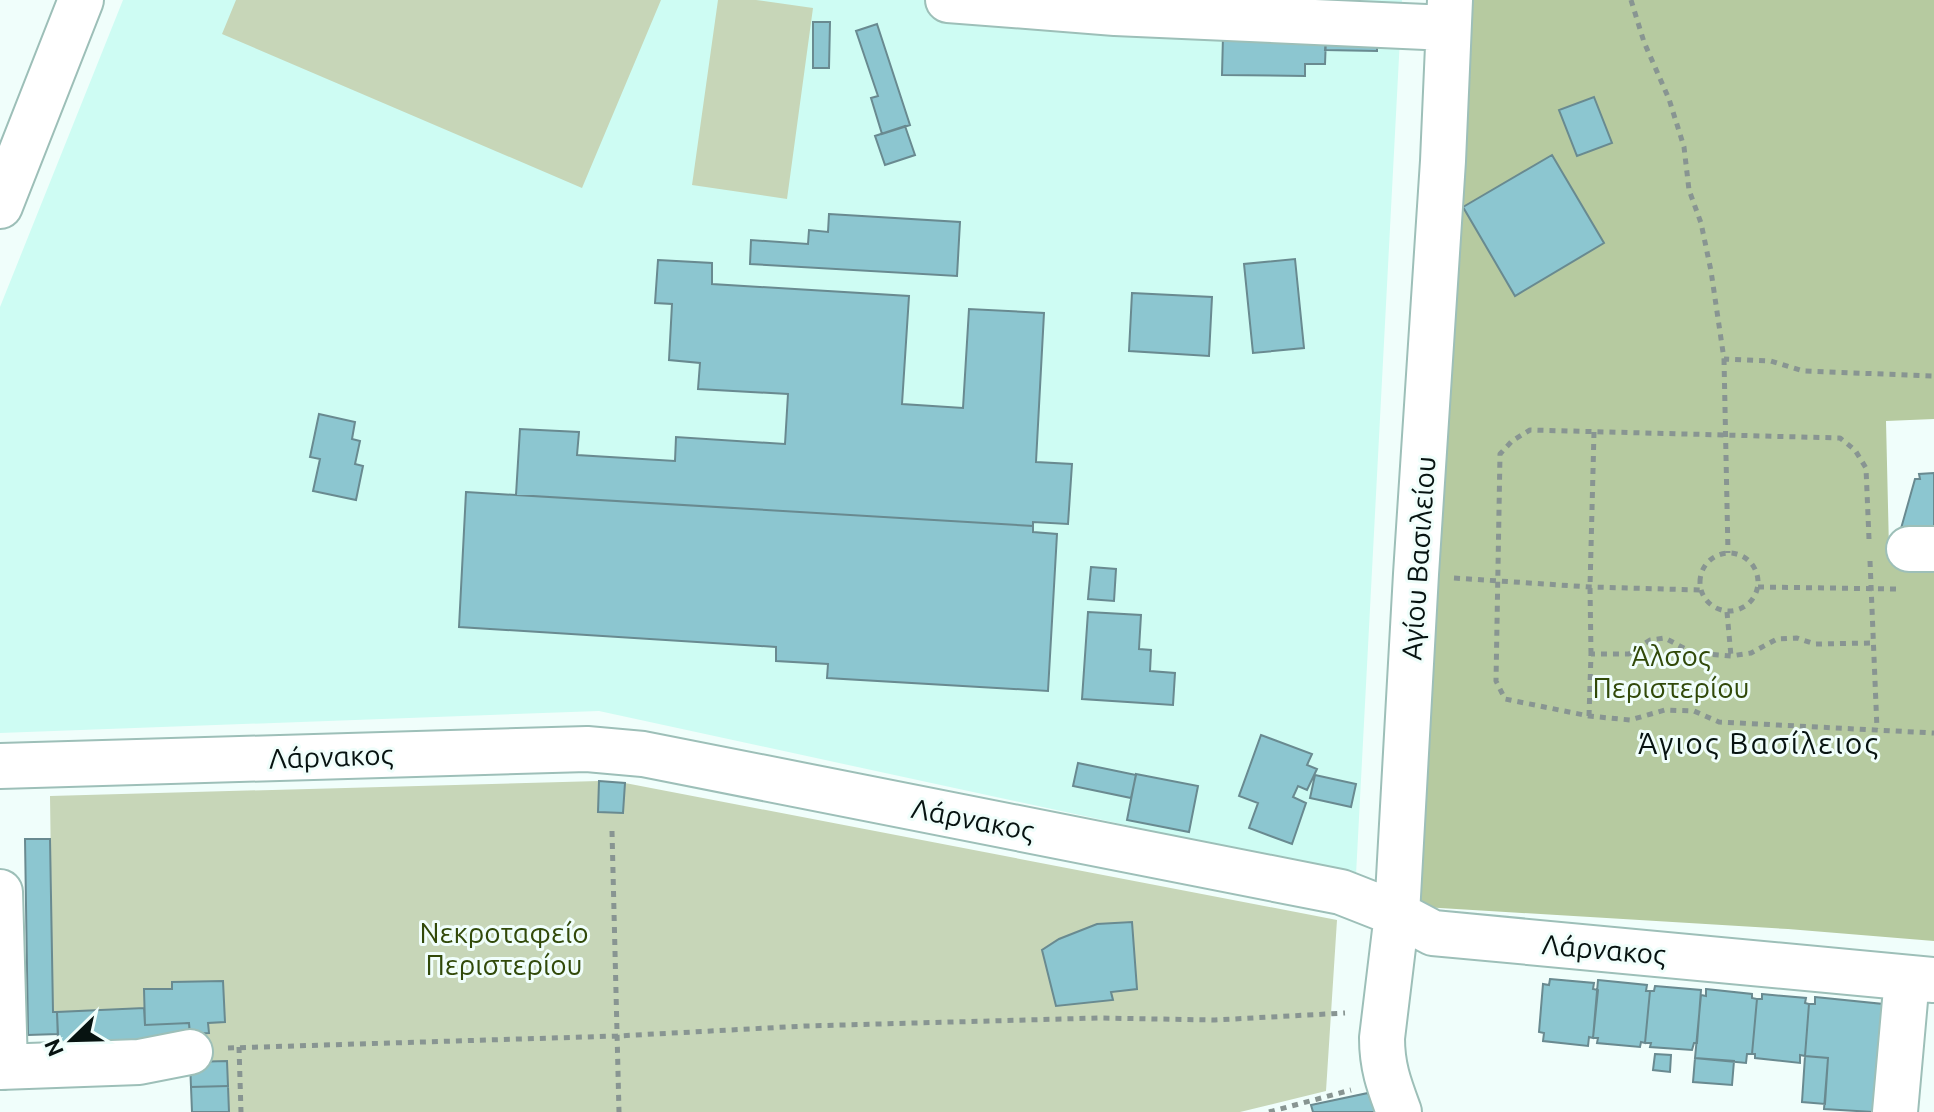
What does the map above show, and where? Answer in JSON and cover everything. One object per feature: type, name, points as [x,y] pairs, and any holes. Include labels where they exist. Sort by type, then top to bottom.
[{"type":"street","points":[[0,206],[10,156],[81,0]]},
{"type":"street","points":[[948,0],[1115,13],[1449,14]]},
{"type":"street","name":"Αγίου Βασιλείου","points":[[1393,1096],[1382,1058],[1382,1038],[1397,914],[1443,161],[1449,14]]},
{"type":"street","name":"Λάρνακος","points":[[0,766],[587,749],[643,754],[1341,892],[1397,914],[1433,933],[1920,979]]},
{"type":"street","points":[[0,892],[3,1067],[139,1062],[190,1052]]},
{"type":"street","points":[[1895,1112],[1920,979]]},
{"type":"path","points":[[1631,0],[1684,147],[1689,190],[1701,223],[1711,271],[1724,359],[1728,553]]},
{"type":"path","points":[[1724,359],[1771,361],[1803,371],[1934,376]]},
{"type":"path","points":[[1897,558],[1866,468],[1855,450],[1840,438],[1530,430],[1512,441],[1500,454],[1496,681],[1505,699],[1589,716],[1630,720],[1665,710],[1694,711],[1719,722],[1934,733]]},
{"type":"path","points":[[1589,716],[1594,432]]},
{"type":"path","points":[[1728,553],[1745,557],[1756,571],[1758,587],[1747,606],[1727,612],[1710,605],[1700,590],[1701,572],[1712,558],[1728,553]]},
{"type":"path","points":[[1877,729],[1872,588],[1897,558]]},
{"type":"path","points":[[1872,588],[1897,558]]},
{"type":"path","points":[[1497,581],[1700,590]]},
{"type":"path","points":[[1758,587],[1872,588]]},
{"type":"path","points":[[1727,612],[1731,656]]},
{"type":"path","points":[[1591,654],[1629,654],[1650,640],[1665,638],[1693,653],[1731,656],[1751,653],[1777,639],[1797,638],[1815,644],[1874,643]]},
{"type":"path","points":[[612,831],[619,1112]]},
{"type":"path","points":[[190,1052],[239,1047],[617,1036],[836,1025],[1099,1018],[1215,1020],[1386,1013]]},
{"type":"path","points":[[239,1047],[241,1112]]},
{"type":"path","points":[[1269,1112],[1393,1096]]},
{"type":"shaded area","points":[[123,0],[1402,0],[1356,875],[599,711],[0,733],[0,307]]},
{"type":"green space","points":[[236,0],[661,0],[582,188],[222,34]]},
{"type":"green space","points":[[718,0],[756,0],[813,8],[787,199],[692,185]]},
{"type":"green space","name":"Άλσος Περιστερίου","points":[[1462,0],[1934,0],[1934,419],[1886,421],[1889,549],[1934,565],[1934,941],[1407,906]]},
{"type":"green space","name":"Νεκροταφείο Περιστερίου","points":[[599,781],[625,783],[1337,920],[1326,1091],[1240,1112],[192,1112],[189,1023],[145,1025],[144,1008],[53,1012],[50,796]]},
{"type":"building","points":[[813,22],[830,22],[829,68],[813,68]]},
{"type":"building","points":[[877,24],[910,125],[882,134],[871,98],[878,96],[856,31]]},
{"type":"building","points":[[1223,36],[1326,38],[1325,64],[1305,64],[1305,76],[1222,75]]},
{"type":"building","points":[[1326,38],[1377,39],[1377,51],[1325,50]]},
{"type":"building","points":[[1594,97],[1612,143],[1577,156],[1559,110]]},
{"type":"building","points":[[905,126],[915,155],[885,165],[875,136]]},
{"type":"building","points":[[1552,155],[1604,243],[1515,296],[1463,207]]},
{"type":"building","points":[[829,214],[960,222],[957,276],[750,264],[751,240],[808,244],[809,230],[828,232]]},
{"type":"building","points":[[1295,259],[1304,348],[1253,353],[1244,264]]},
{"type":"building","points":[[658,260],[712,263],[712,284],[909,296],[902,404],[963,408],[969,309],[1044,313],[1036,462],[1072,464],[1068,524],[1033,522],[1033,526],[516,495],[520,429],[579,432],[577,455],[675,461],[676,437],[785,444],[788,394],[698,389],[700,363],[669,360],[672,304],[655,303]]},
{"type":"building","points":[[1132,293],[1212,297],[1209,356],[1129,351]]},
{"type":"building","points":[[319,414],[355,422],[352,439],[360,441],[355,464],[363,466],[356,500],[313,491],[320,459],[310,457]]},
{"type":"building","points":[[1934,473],[1934,535],[1900,532],[1915,479],[1920,479],[1919,474]]},
{"type":"building","points":[[466,492],[1033,526],[1033,532],[1057,534],[1048,691],[827,678],[828,664],[776,661],[776,647],[459,627]]},
{"type":"building","points":[[1091,567],[1116,569],[1114,601],[1088,599]]},
{"type":"building","points":[[1088,612],[1141,615],[1139,649],[1151,650],[1150,671],[1175,673],[1173,705],[1082,699]]},
{"type":"building","points":[[1261,735],[1312,754],[1307,765],[1317,769],[1307,790],[1298,786],[1293,797],[1306,803],[1292,844],[1249,828],[1258,803],[1239,796]]},
{"type":"building","points":[[1078,763],[1136,775],[1131,798],[1073,786]]},
{"type":"building","points":[[1136,774],[1198,786],[1189,832],[1127,820]]},
{"type":"building","points":[[1315,775],[1356,784],[1351,807],[1310,798]]},
{"type":"building","points":[[599,781],[625,783],[623,813],[598,812]]},
{"type":"building","points":[[25,839],[50,839],[53,1012],[57,1012],[58,1034],[28,1035]]},
{"type":"building","points":[[1132,922],[1137,989],[1111,992],[1113,1000],[1056,1006],[1042,950],[1059,939],[1097,924]]},
{"type":"building","points":[[1550,979],[1594,983],[1593,989],[1598,990],[1593,1038],[1589,1037],[1588,1046],[1543,1041],[1544,1033],[1539,1032],[1543,984],[1549,985]]},
{"type":"building","points":[[1598,980],[1647,985],[1646,991],[1650,991],[1645,1043],[1641,1042],[1640,1047],[1597,1043],[1598,1038],[1593,1038]]},
{"type":"building","points":[[223,981],[225,1022],[208,1023],[209,1033],[190,1034],[189,1023],[145,1025],[144,989],[172,989],[172,982]]},
{"type":"building","points":[[1655,986],[1701,990],[1697,1043],[1694,1043],[1692,1050],[1650,1047],[1651,1043],[1645,1043],[1650,991],[1654,991]]},
{"type":"building","points":[[1706,989],[1752,994],[1752,998],[1757,999],[1752,1054],[1747,1054],[1746,1063],[1695,1058],[1701,995],[1706,996]]},
{"type":"building","points":[[1762,994],[1806,998],[1805,1003],[1809,1004],[1805,1056],[1800,1055],[1800,1063],[1755,1058],[1752,1054],[1757,999],[1762,999]]},
{"type":"building","points":[[1815,997],[1883,1004],[1873,1112],[1824,1109],[1828,1058],[1805,1056],[1809,1004],[1815,1004]]},
{"type":"building","points":[[144,1008],[145,1025],[189,1023],[190,1039],[58,1043],[57,1012]]},
{"type":"building","points":[[1655,1054],[1671,1055],[1670,1072],[1653,1070]]},
{"type":"building","points":[[1805,1056],[1828,1058],[1825,1104],[1802,1102]]},
{"type":"building","points":[[1695,1058],[1734,1061],[1732,1085],[1693,1082]]},
{"type":"building","points":[[227,1061],[228,1086],[191,1087],[190,1062]]},
{"type":"building","points":[[228,1086],[229,1112],[192,1112],[191,1087]]},
{"type":"building","points":[[1368,1093],[1376,1112],[1313,1112],[1311,1105]]},
{"type":"district","name":"Άγιος Βασίλειος","points":[[1759,743]]}]
